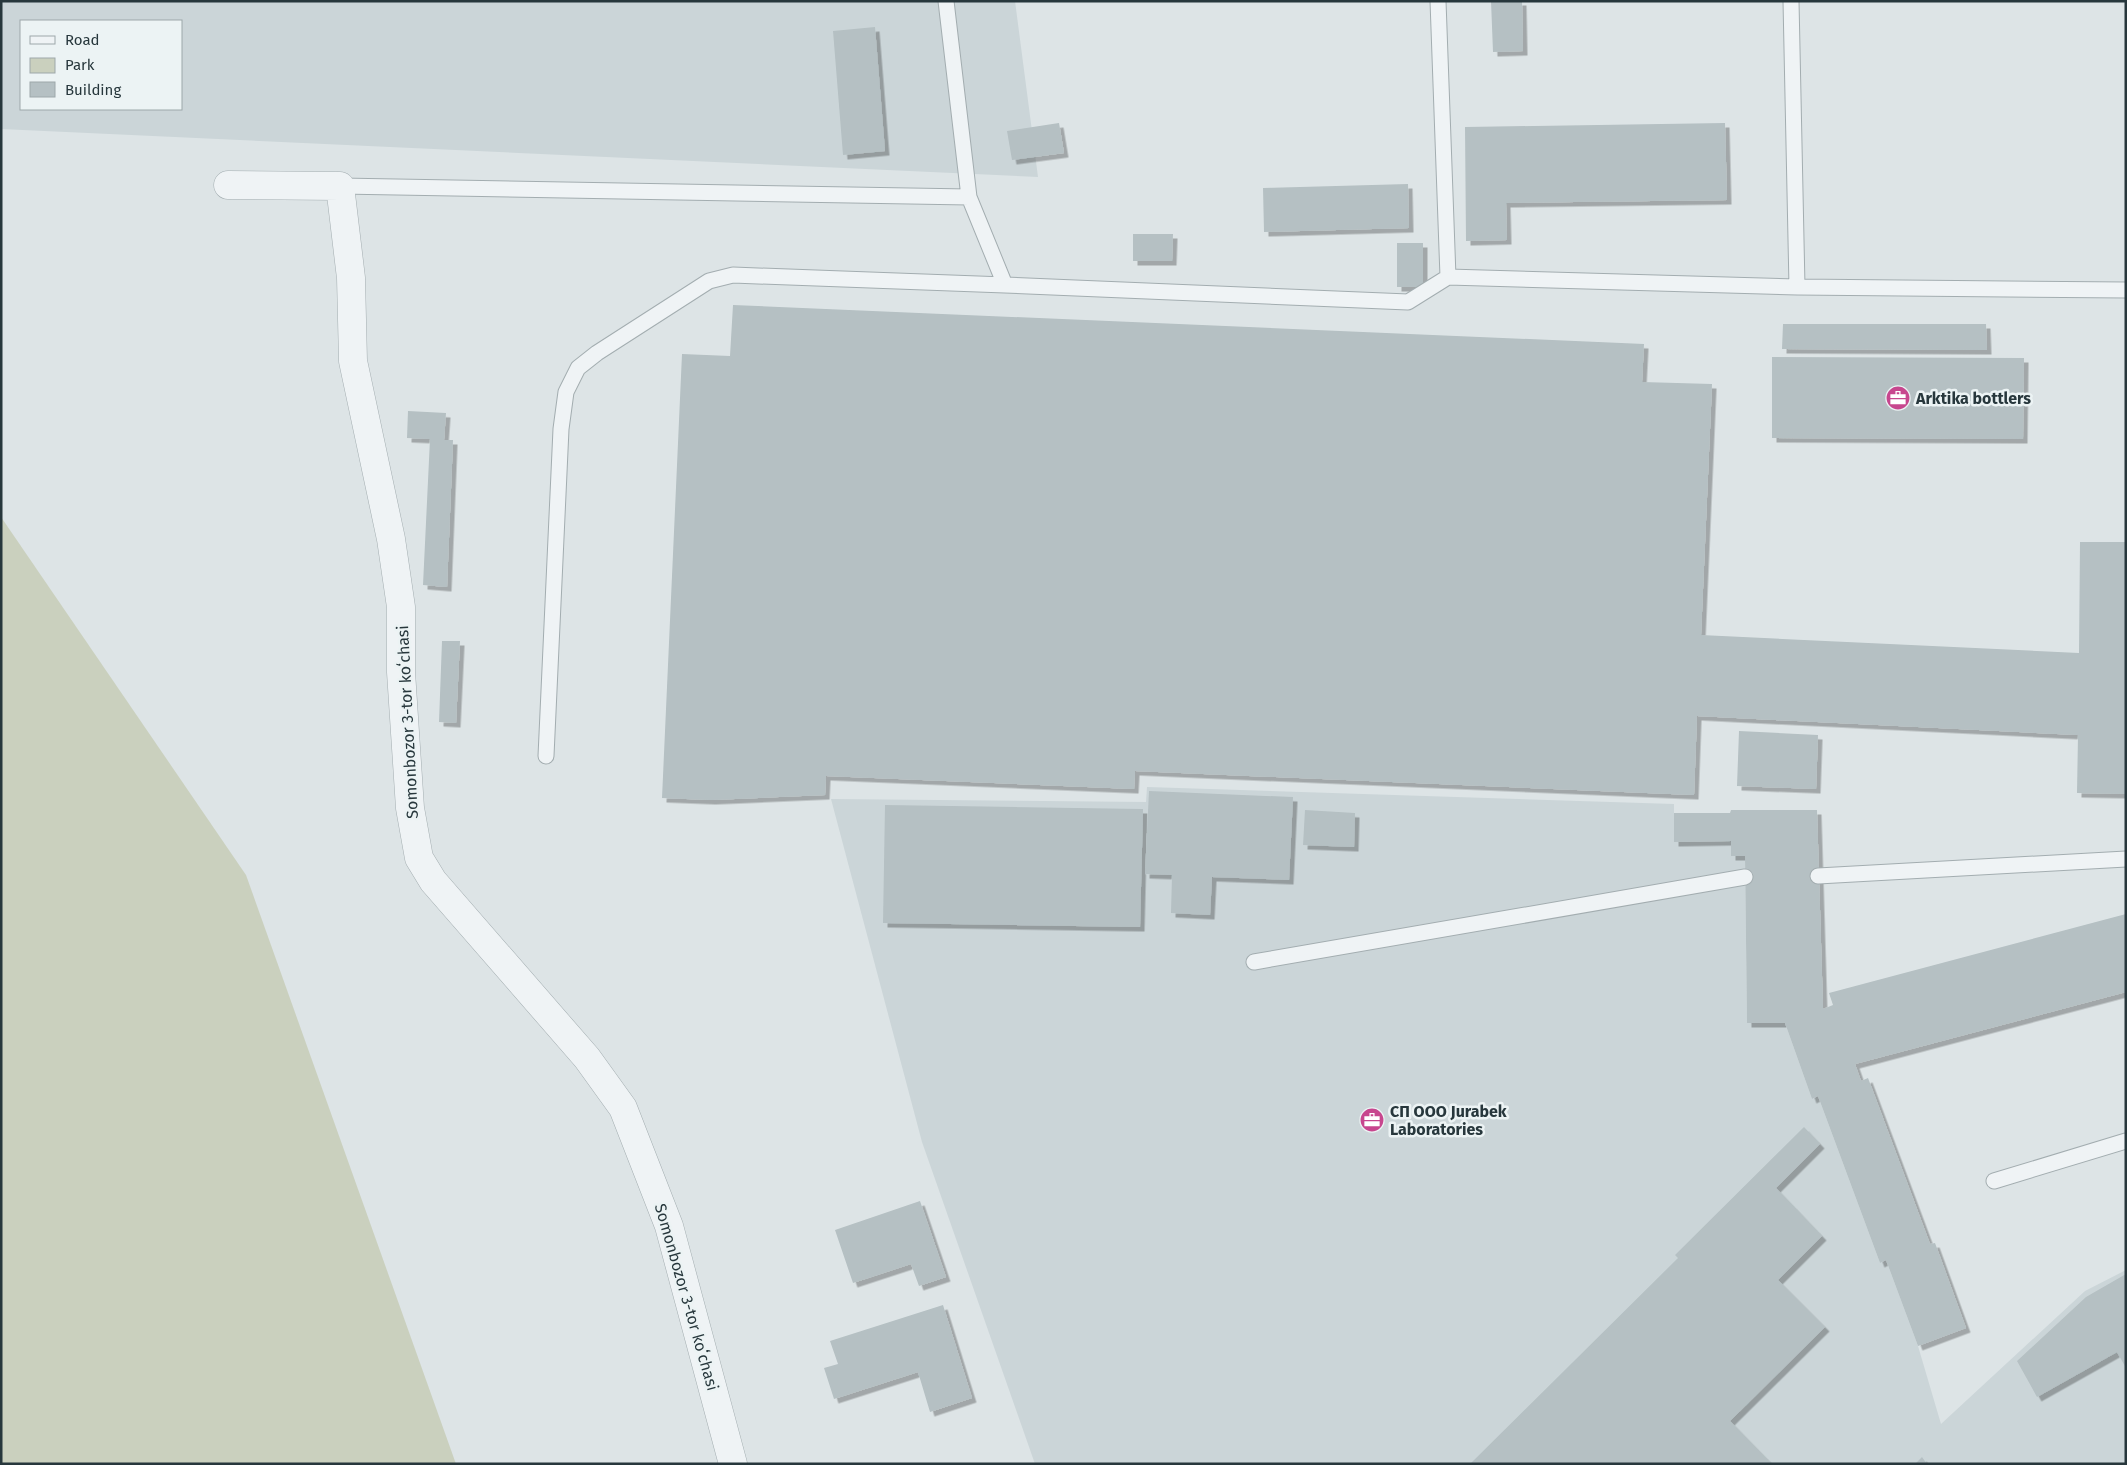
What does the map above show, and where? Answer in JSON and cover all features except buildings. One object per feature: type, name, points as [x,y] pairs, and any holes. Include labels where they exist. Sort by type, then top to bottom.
[{"type":"street","points":[[228,185],[340,186]]},
{"type":"street","name":"Somonbozor 3-tor koʻchasi","points":[[340,186],[351,278],[353,361],[391,539],[401,607],[401,672],[410,808],[419,858],[432,881],[587,1058],[623,1108],[670,1226],[733,1464]]},
{"type":"lane","points":[[946,1],[969,198],[1005,285]]},
{"type":"lane","points":[[1438,1],[1448,277]]},
{"type":"lane","points":[[1791,1],[1796,287]]},
{"type":"lane","points":[[340,186],[969,198]]},
{"type":"lane","points":[[546,756],[561,429],[566,392],[578,368],[597,353],[709,280],[733,275],[1408,302],[1448,277],[1796,287],[2126,290]]},
{"type":"lane","points":[[1818,876],[2126,859]]},
{"type":"lane","points":[[1254,962],[1746,877]]},
{"type":"lane","points":[[1994,1180],[2126,1141]]},
{"type":"shaded area","points":[[1,1],[1015,1],[1038,177],[1,129]]},
{"type":"shaded area","name":"СП ООО Jurabek Laboratories","points":[[1147,787],[1674,804],[1674,842],[1731,841],[1745,856],[1747,1023],[1785,1023],[1812,1099],[1818,1096],[1880,1263],[1886,1260],[1918,1346],[1941,1424],[2085,1291],[2126,1270],[2126,1464],[1035,1464],[922,1142],[831,799],[1146,802]]},
{"type":"green space","points":[[1,517],[246,875],[456,1464],[1,1464]]},
{"type":"place","name":"Arktika bottlers","points":[[1898,398]]},
{"type":"place","name":"СП ООО Jurabek Laboratories","points":[[1372,1120]]}]
